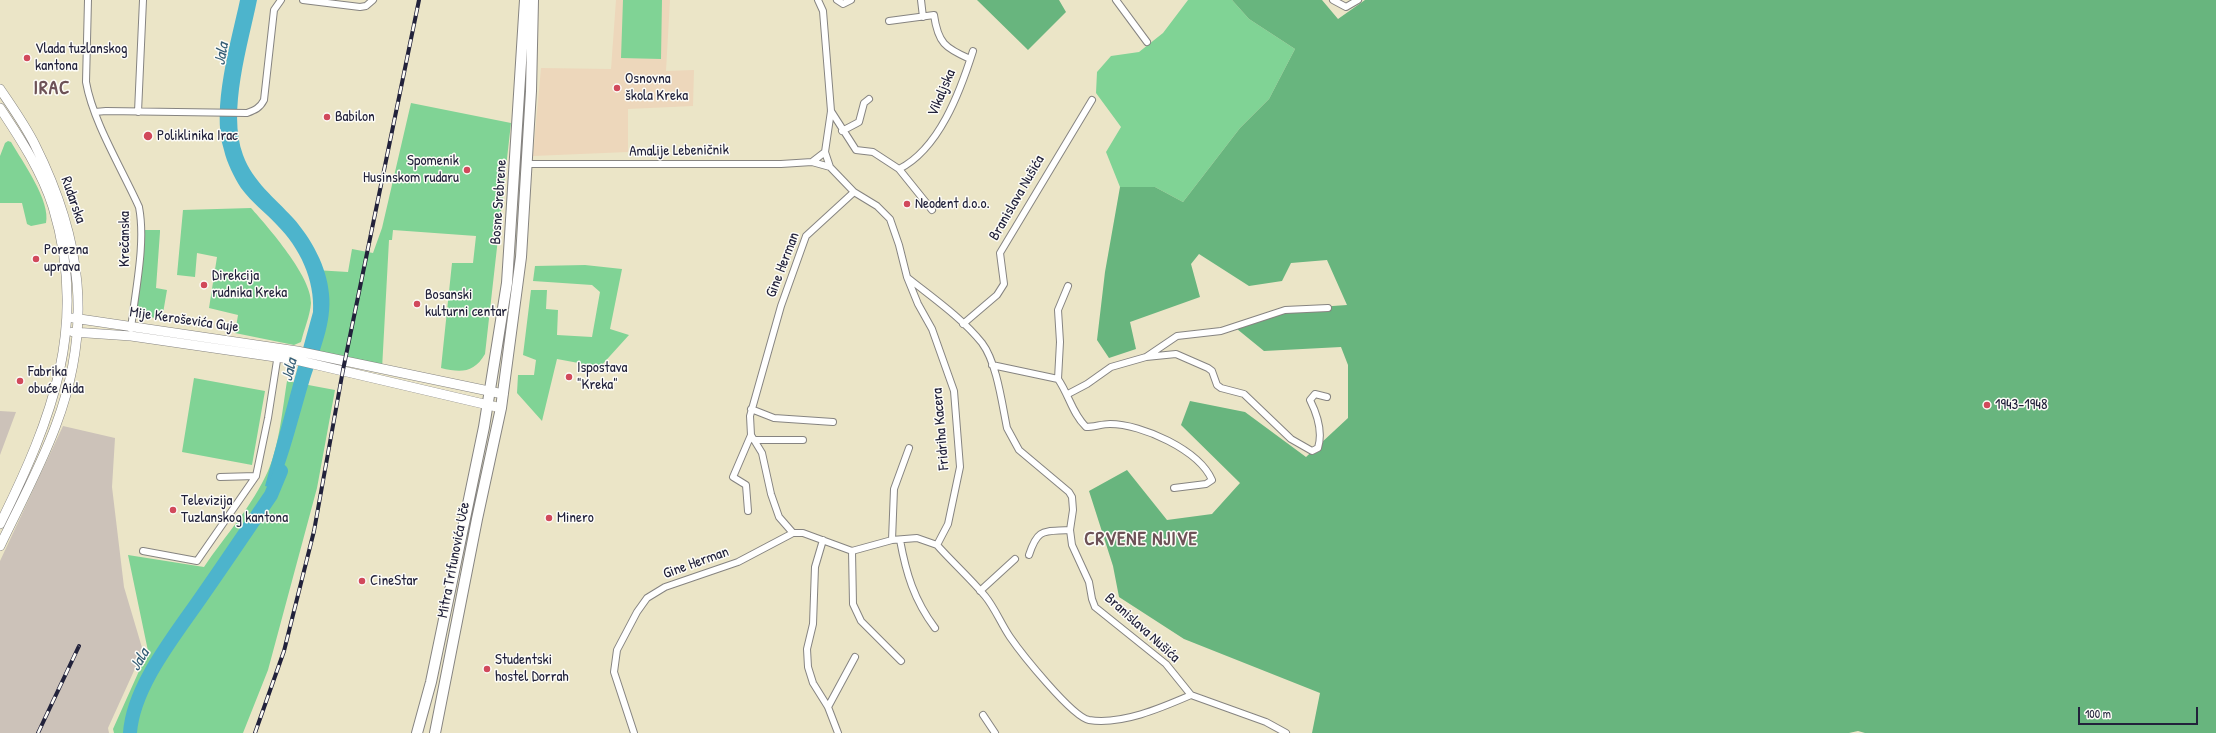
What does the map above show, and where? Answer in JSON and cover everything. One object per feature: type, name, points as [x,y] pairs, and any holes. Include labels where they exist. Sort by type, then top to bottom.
[{"type":"main road","name":"Bosne Srebrene","points":[[488,404],[510,255],[526,0]]},
{"type":"main road","name":"Bosne Srebrene","points":[[503,394],[521,256],[527,164],[533,0]]},
{"type":"main road","name":"Rudarska","points":[[0,89],[35,144],[61,203],[73,249],[79,319],[73,369],[56,426],[0,546]]},
{"type":"main road","name":"Rudarska","points":[[0,108],[25,148],[53,206],[63,248],[67,286],[66,332],[61,368],[46,423],[0,524]]},
{"type":"main road","name":"Mije Keroševića Guje","points":[[67,318],[132,327],[336,363]]},
{"type":"main road","name":"Mije Keroševića Guje","points":[[66,332],[131,336],[278,352]]},
{"type":"main road","points":[[336,363],[503,394]]},
{"type":"main road","points":[[336,363],[501,408]]},
{"type":"main road","name":"Mitra Trifunovića Uče","points":[[435,733],[503,394]]},
{"type":"main road","name":"Mitra Trifunovića Uče","points":[[417,733],[431,682],[488,404]]},
{"type":"street","name":"Krečanska","points":[[88,0],[86,82],[95,112],[139,207],[141,216],[139,259],[131,336]]},
{"type":"street","points":[[138,112],[143,0]]},
{"type":"street","points":[[95,112],[247,113],[262,106],[264,100],[274,10],[281,0]]},
{"type":"street","points":[[304,0],[360,7],[366,6],[373,0]]},
{"type":"street","points":[[818,0],[823,12],[830,111],[825,152],[830,167]]},
{"type":"street","points":[[838,0],[843,4],[851,0]]},
{"type":"street","points":[[889,21],[923,17],[921,0]]},
{"type":"street","points":[[1116,0],[1147,42]]},
{"type":"street","points":[[1333,0],[1346,7],[1358,0]]},
{"type":"street","name":"Vikaljska","points":[[923,17],[934,15],[936,34],[950,50],[970,59]]},
{"type":"street","name":"Vikaljska","points":[[899,169],[912,162],[942,126],[972,51]]},
{"type":"street","points":[[842,131],[859,122],[864,103],[869,99]]},
{"type":"street","name":"Branislava Nušića","points":[[963,324],[997,295],[1004,284],[1000,253],[1092,100]]},
{"type":"street","points":[[830,111],[856,150],[873,152],[899,169],[932,210]]},
{"type":"street","points":[[812,162],[825,152]]},
{"type":"street","name":"Amalije Lebeničnik","points":[[527,164],[580,165],[812,162],[830,167]]},
{"type":"street","name":"Fridriha Kacera","points":[[830,167],[854,192],[877,206],[890,219],[899,245],[907,277],[918,304],[932,329],[954,391],[960,467],[948,524],[937,545]]},
{"type":"street","name":"Gine Herman","points":[[634,733],[614,672],[617,650],[636,612],[647,598],[665,587],[738,562],[792,533],[779,517],[771,494],[762,453],[753,437],[750,416],[751,409],[781,306],[806,236],[854,192]]},
{"type":"street","name":"Branislava Nušića","points":[[907,277],[963,324],[983,344],[992,365],[1007,428],[1019,450],[1069,492],[1072,497],[1073,510],[1070,530],[1072,545],[1089,582],[1092,599],[1096,607],[1166,664],[1191,695]]},
{"type":"street","points":[[1068,286],[1058,310],[1060,342],[1058,378],[1068,394],[1074,414],[1086,427],[1110,424],[1139,429],[1158,436],[1184,449],[1212,480],[1206,484],[1174,488]]},
{"type":"street","points":[[1146,357],[1177,336],[1221,331],[1285,310],[1328,308]]},
{"type":"street","points":[[143,551],[197,561],[256,476],[268,418],[278,352]]},
{"type":"street","points":[[1068,394],[1087,384],[1111,367],[1146,357],[1176,354],[1208,368],[1212,371],[1217,385],[1221,388],[1244,394],[1291,439],[1312,451],[1318,448],[1320,442],[1318,419],[1310,400],[1315,394],[1327,397]]},
{"type":"street","points":[[992,365],[1058,378]]},
{"type":"street","points":[[751,409],[774,418],[832,422]]},
{"type":"street","points":[[753,437],[803,440]]},
{"type":"street","name":"Gine Herman","points":[[748,511],[746,485],[733,477],[753,437]]},
{"type":"street","points":[[892,540],[894,489],[909,448]]},
{"type":"street","points":[[220,477],[256,476]]},
{"type":"street","points":[[1029,555],[1034,539],[1042,532],[1070,530]]},
{"type":"street","points":[[792,533],[803,533],[852,551],[892,540],[916,538],[937,545],[986,597],[1010,637],[1062,699],[1078,715],[1087,720],[1101,720],[1140,714],[1159,709],[1191,695],[1266,722],[1286,733]]},
{"type":"street","points":[[823,540],[815,567],[813,624],[807,650],[808,667],[813,683],[828,707],[838,733]]},
{"type":"street","points":[[900,540],[909,582],[924,613],[935,628]]},
{"type":"street","points":[[852,551],[854,604],[860,621],[902,660]]},
{"type":"street","points":[[980,591],[1015,559]]},
{"type":"street","points":[[828,707],[855,657]]},
{"type":"street","points":[[983,715],[995,733]]},
{"type":"shaded area","name":"Osnovna škola Kreka","points":[[616,0],[670,0],[666,71],[694,70],[693,106],[628,109],[628,152],[533,156],[541,68],[611,69]]},
{"type":"shaded area","points":[[0,411],[16,412],[0,455]]},
{"type":"shaded area","points":[[63,426],[115,438],[112,487],[124,587],[143,651],[108,728],[109,733],[0,733],[0,561]]},
{"type":"green space","points":[[623,0],[662,0],[661,59],[621,58]]},
{"type":"green space","points":[[977,0],[1059,0],[1066,12],[1028,50]]},
{"type":"green space","points":[[1188,0],[1232,0],[1249,19],[1295,49],[1269,99],[1240,128],[1183,202],[1155,187],[1120,187],[1106,152],[1121,127],[1096,93],[1097,72],[1111,56],[1139,52],[1163,33]]},
{"type":"green space","points":[[1232,0],[1322,0],[1338,19],[1365,0],[2216,0],[2216,733],[1865,733],[1858,731],[1849,733],[1312,733],[1320,693],[1184,639],[1119,597],[1113,566],[1089,491],[1127,470],[1167,520],[1212,514],[1240,483],[1181,425],[1190,401],[1245,412],[1306,457],[1348,418],[1348,365],[1341,347],[1264,351],[1237,329],[1290,309],[1347,305],[1327,260],[1291,263],[1282,281],[1249,286],[1199,254],[1191,264],[1200,297],[1130,322],[1136,349],[1109,358],[1097,340],[1105,272],[1120,187],[1155,187],[1183,202],[1240,128],[1269,99],[1295,49],[1249,19]]},
{"type":"green space","points":[[411,103],[511,123],[485,354],[472,368],[461,371],[441,368],[452,263],[473,263],[476,236],[393,230],[392,240],[389,240],[382,369],[311,354],[321,312],[315,270],[348,272],[352,249],[373,253],[382,228]]},
{"type":"green space","points":[[8,141],[11,142],[40,193],[46,214],[46,223],[31,226],[27,224],[22,203],[0,203],[0,156],[5,143]]},
{"type":"green space","points":[[251,208],[288,253],[304,280],[309,292],[311,303],[308,318],[301,342],[294,345],[235,333],[238,315],[209,308],[217,257],[197,253],[195,277],[177,275],[183,210]]},
{"type":"green space","points":[[143,230],[160,230],[156,288],[167,290],[162,319],[136,315]]},
{"type":"green space","points":[[585,265],[622,269],[610,329],[629,335],[600,367],[557,359],[542,421],[517,393],[518,375],[534,375],[536,360],[523,355],[531,290],[547,290],[546,309],[558,310],[557,335],[592,337],[600,292],[592,285],[533,281],[535,266]]},
{"type":"green space","points":[[194,378],[265,391],[252,465],[182,452]]},
{"type":"green space","points":[[287,381],[335,390],[317,488],[268,670],[243,733],[114,733],[113,729],[148,651],[128,555],[204,567],[255,496],[268,471],[278,439]]},
{"type":"water","points":[[240,0],[257,0],[244,57],[238,98],[237,119],[243,155],[247,165],[258,182],[300,226],[312,244],[325,274],[329,294],[329,316],[327,327],[276,489],[265,486],[313,312],[313,300],[309,276],[299,254],[285,234],[241,188],[231,170],[224,150],[221,134],[221,96]]},
{"type":"waterway","name":"Jala","points":[[130,733],[133,715],[139,697],[157,661],[271,495],[281,471]]},
{"type":"railway","points":[[255,733],[284,651],[314,531],[343,370],[419,0]]},
{"type":"railway","points":[[38,733],[79,646]]},
{"type":"place","name":"Vlada tuzlanskog kantona","points":[[27,58]]},
{"type":"place","name":"Osnovna škola Kreka","points":[[617,88]]},
{"type":"place","name":"Babilon","points":[[327,117]]},
{"type":"place","name":"Poliklinika Irac","points":[[148,136]]},
{"type":"place","name":"Spomenik Husinskom rudaru","points":[[467,170]]},
{"type":"place","name":"Neodent d.o.o.","points":[[907,204]]},
{"type":"place","name":"Porezna uprava","points":[[36,259]]},
{"type":"place","name":"Direkcija rudnika Kreka","points":[[204,285]]},
{"type":"place","name":"Bosanski kulturni centar","points":[[417,304]]},
{"type":"place","name":"Ispostava \"Kreka\"","points":[[569,377]]},
{"type":"place","name":"Fabrika obuće Aida","points":[[20,381]]},
{"type":"place","name":"1943-1948","points":[[1987,405]]},
{"type":"place","name":"Televizija Tuzlanskog kantona","points":[[173,510]]},
{"type":"place","name":"Minero","points":[[549,518]]},
{"type":"place","name":"CineStar","points":[[362,581]]},
{"type":"place","name":"Studentski hostel Dorrah","points":[[487,669]]},
{"type":"district","name":"IRAC","points":[[52,89]]},
{"type":"district","name":"CRVENE NJIVE","points":[[1141,540]]}]
